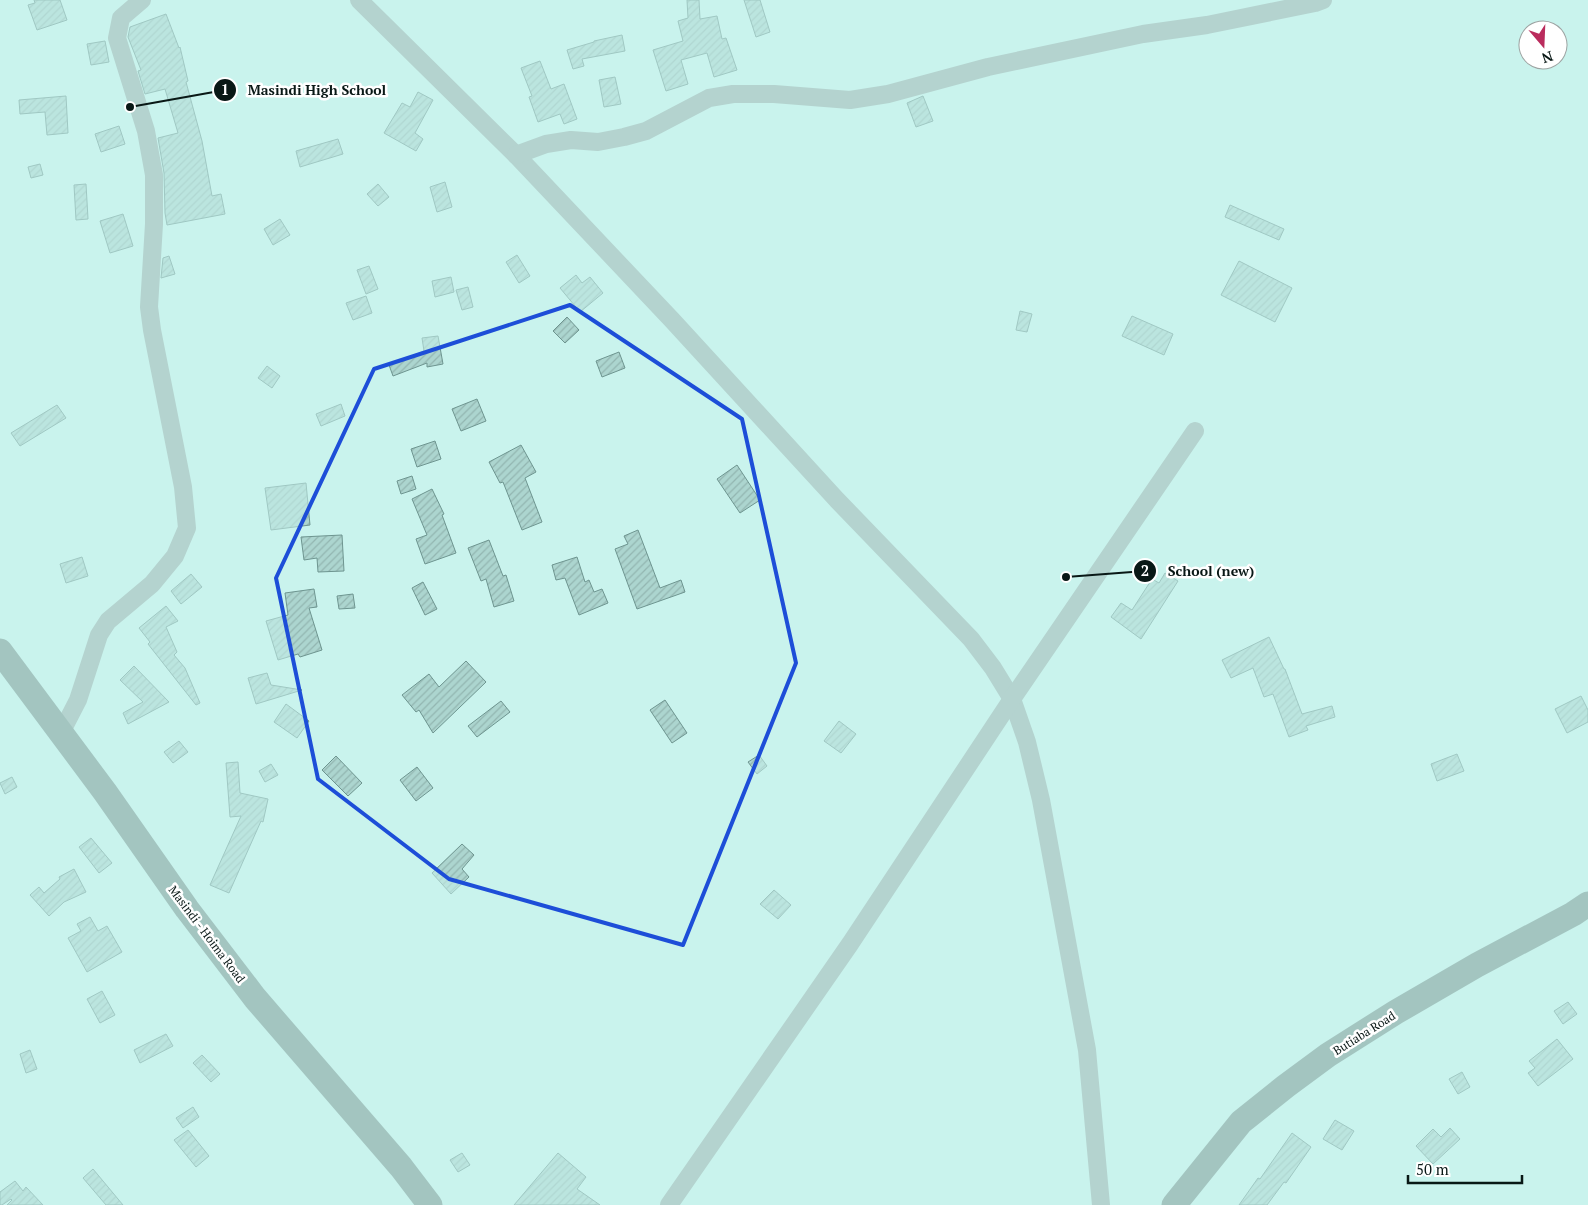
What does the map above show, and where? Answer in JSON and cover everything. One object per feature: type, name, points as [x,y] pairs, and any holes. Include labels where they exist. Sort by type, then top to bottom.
[{"type":"main road","name":"Masindi - Hoima Road","points":[[0,651],[105,792],[187,909],[255,998],[402,1167],[430,1205]]},
{"type":"main road","name":"Butiaba Road","points":[[1174,1205],[1241,1122],[1328,1055],[1461,974],[1573,914],[1588,904]]},
{"type":"street","points":[[61,733],[78,700],[99,635],[108,621],[152,584],[175,556],[187,528],[183,487],[149,307],[154,224],[154,175],[146,131],[116,38],[121,18],[142,0]]},
{"type":"street","points":[[359,0],[516,155],[672,320],[837,500],[971,639],[993,668],[1012,699],[1027,742],[1042,800],[1086,1050],[1101,1205]]},
{"type":"street","points":[[516,155],[546,144],[571,140],[598,142],[646,131],[709,98],[733,94],[774,94],[850,100],[888,94],[998,65],[1143,34],[1207,25],[1323,0]]},
{"type":"street","points":[[669,1205],[850,944],[1012,699],[1196,431]]},
{"type":"highlighted area","points":[[570,305],[742,419],[796,663],[683,945],[449,879],[318,779],[276,578],[374,369]]},
{"type":"building","points":[[34,0],[60,0],[67,20],[37,30],[28,5],[35,3]]},
{"type":"building","points":[[687,0],[699,0],[700,19],[717,16],[722,39],[726,38],[737,70],[714,77],[707,53],[681,60],[688,84],[666,91],[653,50],[683,41],[678,21],[688,18]]},
{"type":"building","points":[[744,0],[760,0],[770,32],[756,37]]},
{"type":"building","points":[[166,14],[180,47],[188,81],[186,82],[202,141],[212,196],[221,194],[225,214],[167,225],[164,173],[158,138],[178,133],[165,89],[145,94],[138,71],[141,70],[128,37],[130,27]]},
{"type":"building","points":[[622,35],[625,51],[582,59],[584,66],[573,69],[567,50],[594,41]]},
{"type":"building","points":[[105,41],[109,62],[91,65],[87,44]]},
{"type":"building","points":[[540,61],[551,89],[564,84],[577,119],[564,124],[560,114],[538,122],[529,97],[532,96],[521,68]]},
{"type":"building","points":[[615,77],[621,104],[604,107],[599,80]]},
{"type":"building","points":[[418,92],[433,100],[415,133],[423,139],[416,151],[384,133],[402,103],[410,107]]},
{"type":"building","points":[[66,96],[68,133],[47,135],[45,112],[20,114],[19,100]]},
{"type":"building","points":[[923,96],[933,121],[916,127],[907,103]]},
{"type":"building","points":[[119,126],[125,144],[101,152],[95,134]]},
{"type":"building","points":[[338,139],[343,154],[300,167],[296,151]]},
{"type":"building","points":[[40,164],[43,175],[31,178],[28,167]]},
{"type":"building","points":[[445,182],[452,207],[437,212],[430,187]]},
{"type":"building","points":[[86,184],[88,219],[76,220],[74,185]]},
{"type":"building","points":[[378,184],[389,197],[378,206],[367,194]]},
{"type":"building","points":[[1230,205],[1284,229],[1279,240],[1225,217]]},
{"type":"building","points":[[123,214],[133,246],[110,253],[100,221]]},
{"type":"building","points":[[280,219],[290,235],[273,245],[264,229]]},
{"type":"building","points":[[517,255],[530,276],[519,283],[506,262]]},
{"type":"building","points":[[169,256],[175,274],[161,278],[163,258]]},
{"type":"building","points":[[1239,261],[1292,288],[1275,322],[1221,295]]},
{"type":"building","points":[[369,266],[378,289],[366,294],[357,270]]},
{"type":"building","points":[[576,275],[582,283],[590,277],[603,293],[580,312],[560,288]]},
{"type":"building","points":[[451,277],[454,292],[435,297],[432,281]]},
{"type":"building","points":[[468,287],[473,307],[462,310],[456,290]]},
{"type":"building","points":[[366,296],[372,313],[353,320],[346,303]]},
{"type":"building","points":[[1020,311],[1032,314],[1027,332],[1016,330]]},
{"type":"building","points":[[1132,316],[1173,334],[1164,355],[1122,336]]},
{"type":"building","points":[[567,317],[579,330],[565,343],[553,331]]},
{"type":"building","points":[[438,336],[443,364],[427,367],[427,363],[393,376],[389,365],[424,351],[422,338]]},
{"type":"building","points":[[619,352],[625,368],[602,377],[596,361]]},
{"type":"building","points":[[267,366],[280,376],[272,388],[258,378]]},
{"type":"building","points":[[477,399],[486,421],[461,431],[452,409]]},
{"type":"building","points":[[341,404],[345,416],[321,426],[316,414]]},
{"type":"building","points":[[57,405],[66,418],[20,446],[11,433]]},
{"type":"building","points":[[435,441],[441,459],[417,467],[411,449]]},
{"type":"building","points":[[521,445],[536,472],[525,478],[542,522],[522,530],[503,482],[500,483],[489,462]]},
{"type":"building","points":[[737,465],[760,500],[740,513],[717,479]]},
{"type":"building","points":[[412,476],[416,489],[401,494],[397,481]]},
{"type":"building","points":[[306,483],[310,525],[271,530],[265,488]]},
{"type":"building","points":[[432,489],[444,514],[442,515],[456,553],[425,564],[416,539],[427,535],[412,499]]},
{"type":"building","points":[[638,530],[660,588],[681,580],[685,592],[637,609],[615,549],[628,544],[624,536]]},
{"type":"building","points":[[342,535],[344,571],[318,572],[317,558],[304,560],[301,537]]},
{"type":"building","points":[[489,540],[503,576],[506,575],[514,601],[494,607],[486,579],[481,581],[468,548]]},
{"type":"building","points":[[82,557],[88,576],[66,583],[60,564]]},
{"type":"building","points":[[577,557],[585,582],[589,580],[594,592],[602,589],[608,603],[579,615],[565,578],[556,580],[552,565]]},
{"type":"building","points":[[1165,573],[1178,581],[1141,639],[1111,617],[1121,603],[1132,610],[1152,579],[1159,583]]},
{"type":"building","points":[[191,574],[202,587],[181,604],[171,591]]},
{"type":"building","points":[[423,582],[437,609],[425,615],[412,588]]},
{"type":"building","points":[[314,589],[317,607],[309,608],[322,650],[300,657],[298,654],[278,660],[266,621],[288,615],[285,593]]},
{"type":"building","points":[[353,594],[355,608],[339,609],[337,596]]},
{"type":"building","points":[[166,606],[178,621],[166,627],[177,652],[174,655],[185,668],[200,703],[196,705],[148,644],[150,642],[139,628]]},
{"type":"building","points":[[1269,637],[1285,669],[1302,714],[1332,706],[1335,717],[1306,726],[1308,730],[1289,737],[1273,694],[1264,697],[1253,668],[1231,678],[1222,660]]},
{"type":"building","points":[[466,661],[486,682],[433,733],[419,710],[416,712],[402,695],[429,674],[439,687]]},
{"type":"building","points":[[134,666],[169,702],[128,724],[123,713],[143,702],[120,680]]},
{"type":"building","points":[[267,673],[271,685],[302,690],[256,704],[248,678]]},
{"type":"building","points":[[1581,696],[1588,710],[1588,722],[1567,733],[1555,709]]},
{"type":"building","points":[[665,700],[687,733],[672,743],[650,710]]},
{"type":"building","points":[[501,701],[510,712],[477,737],[468,726]]},
{"type":"building","points":[[286,704],[309,721],[297,738],[274,722]]},
{"type":"building","points":[[839,721],[856,734],[841,753],[824,741]]},
{"type":"building","points":[[179,741],[188,752],[173,763],[164,752]]},
{"type":"building","points":[[1457,754],[1464,771],[1437,781],[1431,764]]},
{"type":"building","points":[[759,755],[767,766],[757,774],[748,762]]},
{"type":"building","points":[[336,756],[362,783],[348,796],[322,770]]},
{"type":"building","points":[[238,762],[240,793],[268,799],[263,822],[261,821],[229,893],[210,885],[241,816],[230,817],[226,763]]},
{"type":"building","points":[[271,764],[278,775],[265,782],[259,771]]},
{"type":"building","points":[[417,767],[433,788],[416,801],[400,780]]},
{"type":"building","points":[[12,777],[17,787],[5,794],[0,783]]},
{"type":"building","points":[[91,838],[112,863],[99,873],[79,847]]},
{"type":"building","points":[[462,844],[474,855],[462,869],[469,877],[451,894],[432,873]]},
{"type":"building","points":[[74,869],[86,892],[64,902],[49,916],[30,895],[39,887],[44,893],[60,879],[59,877]]},
{"type":"building","points":[[774,890],[791,905],[778,919],[760,904]]},
{"type":"building","points":[[90,917],[98,931],[107,926],[122,952],[87,972],[68,938],[81,931],[77,924]]},
{"type":"building","points":[[102,991],[115,1015],[100,1023],[87,999]]},
{"type":"building","points":[[1568,1002],[1577,1014],[1563,1024],[1554,1011]]},
{"type":"building","points":[[166,1034],[173,1046],[140,1063],[134,1050]]},
{"type":"building","points":[[1557,1039],[1573,1059],[1538,1086],[1528,1073],[1535,1068],[1529,1061]]},
{"type":"building","points":[[30,1050],[37,1069],[26,1073],[20,1054]]},
{"type":"building","points":[[202,1055],[220,1074],[211,1082],[193,1063]]},
{"type":"building","points":[[1462,1072],[1470,1087],[1458,1094],[1449,1079]]},
{"type":"building","points":[[193,1107],[199,1117],[183,1128],[176,1118]]},
{"type":"building","points":[[1335,1120],[1354,1131],[1342,1150],[1323,1139]]},
{"type":"building","points":[[1450,1128],[1460,1139],[1433,1164],[1416,1146],[1433,1129],[1441,1137]]},
{"type":"building","points":[[188,1130],[209,1156],[196,1167],[174,1140]]},
{"type":"building","points":[[1292,1133],[1311,1147],[1286,1183],[1284,1182],[1267,1205],[1239,1205],[1258,1178],[1260,1179]]},
{"type":"building","points":[[462,1153],[470,1165],[458,1172],[450,1160]]},
{"type":"building","points":[[558,1153],[586,1177],[577,1189],[600,1205],[514,1205]]},
{"type":"building","points":[[93,1169],[123,1205],[106,1205],[83,1178]]},
{"type":"building","points":[[15,1181],[23,1191],[26,1187],[43,1205],[7,1205],[11,1199],[0,1205],[0,1192]]},
{"type":"place","name":"Masindi High School","points":[[130,107]]},
{"type":"place","name":"School (new)","points":[[1066,577]]}]
